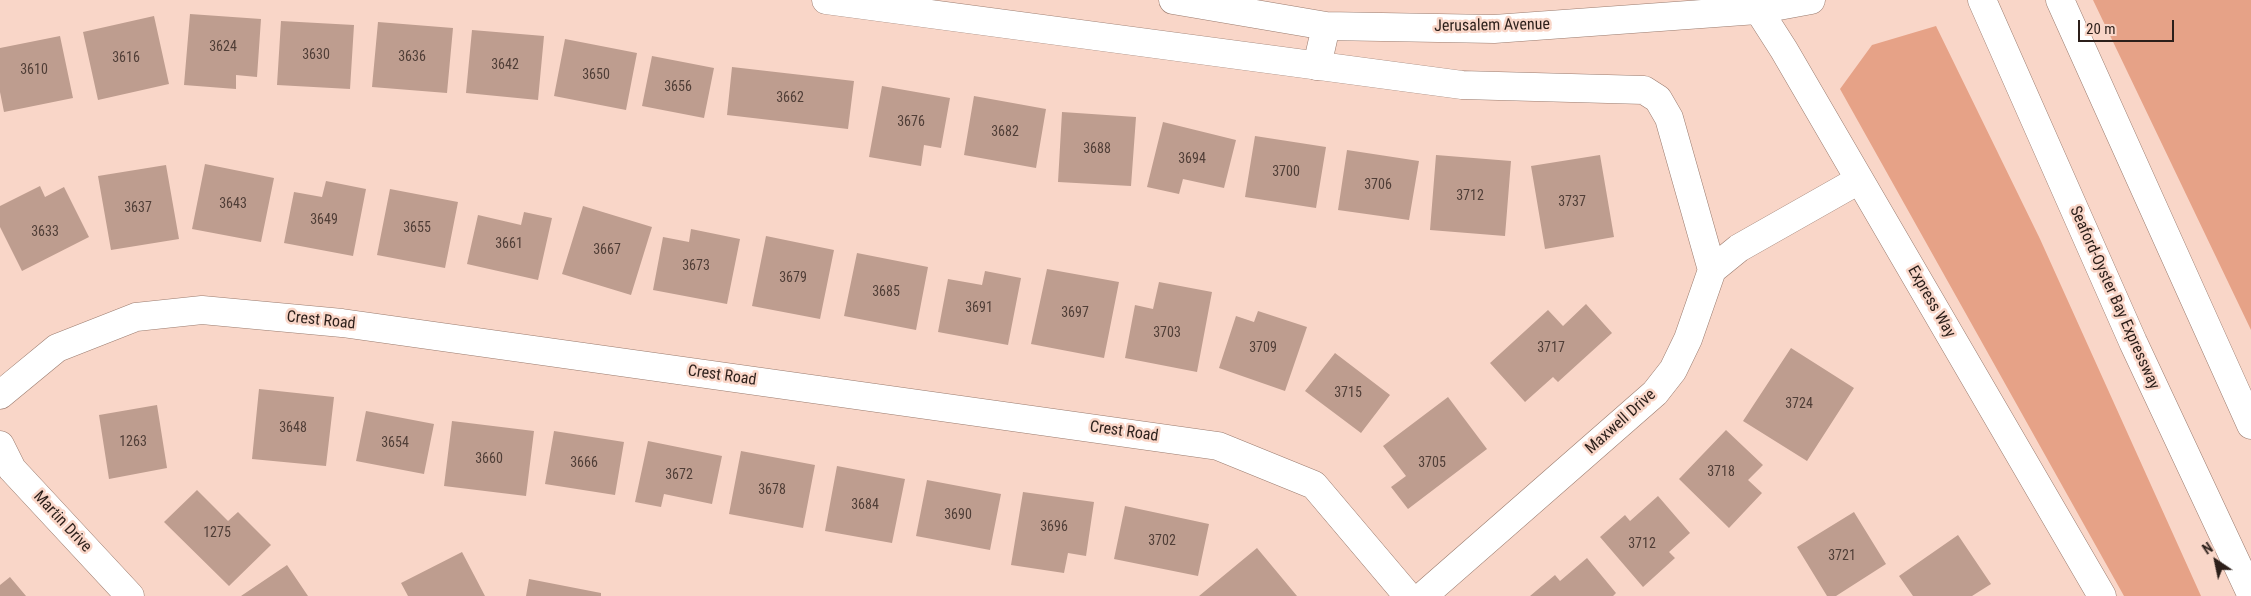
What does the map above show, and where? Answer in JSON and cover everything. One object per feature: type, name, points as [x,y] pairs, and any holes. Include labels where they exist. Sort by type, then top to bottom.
[{"type":"main road","points":[[826,0],[1462,85],[1644,90],[1658,99],[1669,118],[1712,270],[1739,248],[1859,180]]},
{"type":"main road","name":"Jerusalem Avenue","points":[[1172,0],[1326,26],[1494,29],[1811,0]]},
{"type":"main road","name":"Seaford-Oyster Bay Expressway","points":[[1982,0],[2133,342],[2251,594]]},
{"type":"main road","points":[[2060,0],[2251,425]]},
{"type":"main road","name":"Express Way","points":[[1755,5],[1784,50],[2102,596]]},
{"type":"main road","points":[[1318,66],[1326,26]]},
{"type":"main road","name":"Maxwell Drive","points":[[1423,596],[1655,393],[1674,370],[1688,339],[1712,270]]},
{"type":"main road","name":"Crest Road","points":[[0,394],[57,348],[136,317],[202,310],[342,323],[1218,446],[1314,485],[1408,596]]},
{"type":"main road","name":"Martin Drive","points":[[0,445],[12,468],[130,596]]},
{"type":"shaded area","points":[[2093,0],[2251,0],[2251,330]]},
{"type":"shaded area","points":[[1936,26],[2040,239],[2201,596],[2124,596],[1840,89],[1872,45]]},
{"type":"building","points":[[190,14],[261,19],[257,77],[236,75],[236,89],[184,85]]},
{"type":"building","points":[[154,16],[169,84],[98,100],[83,32]]},
{"type":"building","points":[[281,21],[354,25],[350,89],[277,85]]},
{"type":"building","points":[[378,22],[453,28],[447,93],[372,87]]},
{"type":"building","points":[[472,30],[544,36],[538,100],[466,93]]},
{"type":"building","points":[[60,36],[73,98],[4,112],[0,92],[0,48]]},
{"type":"building","points":[[565,39],[637,53],[626,110],[554,96]]},
{"type":"building","points":[[652,56],[714,68],[704,118],[642,106]]},
{"type":"building","points":[[732,67],[854,81],[848,129],[727,115]]},
{"type":"building","points":[[882,86],[950,98],[941,148],[924,145],[921,166],[869,157]]},
{"type":"building","points":[[974,96],[1046,109],[1036,168],[964,155]]},
{"type":"building","points":[[1062,112],[1136,117],[1131,186],[1058,182]]},
{"type":"building","points":[[1163,122],[1236,140],[1224,188],[1183,179],[1179,194],[1147,187]]},
{"type":"building","points":[[1255,136],[1326,147],[1316,208],[1245,197]]},
{"type":"building","points":[[1347,150],[1419,161],[1409,220],[1338,210]]},
{"type":"building","points":[[1436,155],[1511,161],[1505,236],[1430,230]]},
{"type":"building","points":[[1600,155],[1614,237],[1545,249],[1531,166]]},
{"type":"building","points":[[205,164],[274,178],[261,242],[192,229]]},
{"type":"building","points":[[166,165],[179,239],[111,250],[98,176]]},
{"type":"building","points":[[326,181],[366,189],[353,256],[284,243],[294,192],[322,197]]},
{"type":"building","points":[[40,186],[45,197],[64,187],[89,237],[22,271],[0,227],[0,206]]},
{"type":"building","points":[[390,189],[458,202],[445,268],[377,255]]},
{"type":"building","points":[[583,206],[652,227],[631,295],[562,274]]},
{"type":"building","points":[[524,212],[552,218],[538,280],[467,264],[478,215],[521,225]]},
{"type":"building","points":[[691,229],[740,239],[727,304],[653,290],[663,237],[689,242]]},
{"type":"building","points":[[766,236],[834,250],[820,319],[752,306]]},
{"type":"building","points":[[857,253],[928,267],[916,330],[844,316]]},
{"type":"building","points":[[1047,269],[1119,282],[1104,358],[1031,344]]},
{"type":"building","points":[[985,271],[1021,278],[1008,345],[938,332],[948,279],[982,285]]},
{"type":"building","points":[[1159,282],[1212,292],[1197,372],[1125,358],[1135,305],[1153,309]]},
{"type":"building","points":[[1586,304],[1612,333],[1558,382],[1553,377],[1525,402],[1490,363],[1548,310],[1563,326]]},
{"type":"building","points":[[1258,311],[1307,327],[1285,391],[1219,368],[1236,316],[1254,322]]},
{"type":"building","points":[[1791,348],[1854,388],[1807,461],[1743,421]]},
{"type":"building","points":[[1335,353],[1390,395],[1361,433],[1305,391]]},
{"type":"building","points":[[259,389],[334,397],[326,466],[252,459]]},
{"type":"building","points":[[1448,397],[1487,449],[1408,509],[1391,487],[1406,476],[1383,446]]},
{"type":"building","points":[[157,405],[167,468],[109,479],[99,415]]},
{"type":"building","points":[[366,411],[434,424],[424,474],[356,461]]},
{"type":"building","points":[[452,421],[534,431],[526,496],[444,486]]},
{"type":"building","points":[[1726,430],[1763,465],[1748,480],[1762,493],[1729,528],[1679,479]]},
{"type":"building","points":[[554,431],[624,442],[615,495],[545,484]]},
{"type":"building","points":[[648,441],[722,456],[712,504],[664,494],[661,507],[635,502]]},
{"type":"building","points":[[741,451],[815,465],[803,528],[729,514]]},
{"type":"building","points":[[837,466],[905,479],[892,543],[825,531]]},
{"type":"building","points":[[927,480],[1001,494],[990,550],[916,536]]},
{"type":"building","points":[[197,490],[228,521],[238,512],[271,545],[229,586],[164,522]]},
{"type":"building","points":[[1023,492],[1094,502],[1086,556],[1068,553],[1064,573],[1011,565]]},
{"type":"building","points":[[1658,496],[1690,533],[1669,552],[1675,558],[1643,587],[1600,537],[1625,515],[1630,521]]},
{"type":"building","points":[[1125,506],[1209,524],[1198,576],[1114,559]]},
{"type":"building","points":[[1854,512],[1886,564],[1836,596],[1827,596],[1797,547]]},
{"type":"building","points":[[1958,535],[1991,584],[1972,596],[1913,596],[1899,576]]},
{"type":"building","points":[[1257,548],[1297,596],[1199,596]]},
{"type":"building","points":[[462,552],[485,596],[408,596],[401,583]]},
{"type":"building","points":[[1587,558],[1616,593],[1613,596],[1530,596],[1555,575],[1560,581]]},
{"type":"building","points":[[287,565],[308,596],[241,596]]},
{"type":"building","points":[[10,577],[26,596],[0,596],[0,585]]},
{"type":"building","points":[[529,579],[601,593],[601,596],[526,596]]}]
